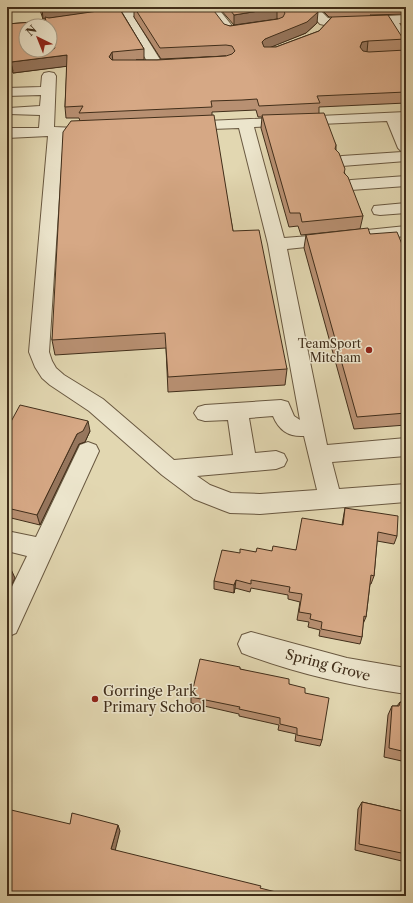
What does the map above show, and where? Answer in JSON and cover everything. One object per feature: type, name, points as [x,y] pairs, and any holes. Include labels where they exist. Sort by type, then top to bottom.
[{"type":"street","points":[[81,20],[170,7]]},
{"type":"street","points":[[211,7],[230,31],[261,26]]},
{"type":"street","points":[[310,7],[321,19],[328,22],[406,19]]},
{"type":"street","points":[[125,14],[150,66],[171,65]]},
{"type":"street","points":[[391,20],[406,44]]},
{"type":"street","points":[[318,30],[328,22]]},
{"type":"street","points":[[49,76],[48,110],[51,132],[39,352],[42,362],[53,376],[96,405],[170,469],[202,492],[230,503],[260,504],[406,493]]},
{"type":"street","points":[[7,92],[48,91]]},
{"type":"street","points":[[14,111],[48,110]]},
{"type":"street","points":[[174,126],[399,116],[406,148]]},
{"type":"street","points":[[245,123],[278,244],[312,427],[330,498]]},
{"type":"street","points":[[7,133],[88,130]]},
{"type":"street","points":[[342,161],[406,156]]},
{"type":"street","points":[[351,185],[406,181]]},
{"type":"street","points":[[380,210],[406,208]]},
{"type":"street","points":[[278,244],[406,231]]},
{"type":"street","points":[[205,413],[281,408],[285,421],[292,427],[296,429],[312,427]]},
{"type":"street","points":[[237,411],[245,463]]},
{"type":"street","points":[[319,454],[406,447]]},
{"type":"street","points":[[7,625],[88,451]]},
{"type":"street","points":[[170,469],[276,460]]},
{"type":"street","points":[[7,542],[42,549]]},
{"type":"street","name":"Spring Grove","points":[[251,644],[363,675],[406,681]]},
{"type":"building","points":[[134,7],[211,7],[224,24],[230,26],[278,19],[283,17],[285,13],[282,9],[277,8],[234,15],[228,7],[313,7],[318,12],[307,22],[265,39],[262,42],[264,47],[276,47],[319,31],[332,17],[388,15],[402,37],[406,39],[362,42],[360,47],[363,51],[369,52],[406,50],[406,92],[317,96],[320,103],[259,106],[257,99],[211,101],[212,107],[79,113],[83,106],[65,107],[67,55],[58,56],[58,18],[49,18],[119,8],[144,49],[112,52],[109,57],[112,60],[157,60],[226,56],[235,51],[232,46],[160,48]]},
{"type":"building","points":[[18,23],[18,58],[43,58],[11,62],[10,60],[7,60],[7,24]]},
{"type":"building","points":[[324,113],[336,145],[335,149],[339,153],[345,169],[344,173],[348,177],[363,216],[302,222],[300,213],[290,213],[262,115]]},
{"type":"building","points":[[214,115],[233,231],[259,230],[287,369],[168,377],[165,333],[52,340],[63,132],[71,121]]},
{"type":"building","name":"TeamSport Mitcham","points":[[368,228],[370,234],[397,232],[406,254],[406,413],[357,417],[306,235]]},
{"type":"building","points":[[20,405],[88,421],[83,431],[77,434],[37,515],[7,508],[7,429]]},
{"type":"building","points":[[345,508],[398,516],[397,536],[378,532],[374,576],[371,575],[362,637],[321,629],[322,622],[310,619],[311,614],[299,612],[302,594],[289,592],[290,587],[251,580],[251,584],[236,580],[234,585],[214,581],[222,550],[240,553],[240,549],[256,552],[257,548],[272,551],[273,546],[296,550],[302,518],[343,525]]},
{"type":"building","points":[[7,566],[10,567],[7,573]]},
{"type":"building","points":[[200,659],[289,679],[289,684],[305,688],[305,693],[329,698],[322,740],[297,735],[297,728],[280,724],[280,718],[239,709],[240,707],[191,697]]},
{"type":"building","points":[[400,702],[406,704],[406,752],[389,748],[392,706],[399,706]]},
{"type":"building","points":[[362,802],[406,812],[406,854],[359,844]]},
{"type":"building","points":[[7,809],[70,824],[72,813],[118,825],[111,849],[261,886],[260,888],[292,896],[7,896]]},
{"type":"place","name":"TeamSport Mitcham","points":[[369,350]]},
{"type":"place","name":"Gorringe Park Primary School","points":[[95,699]]}]
